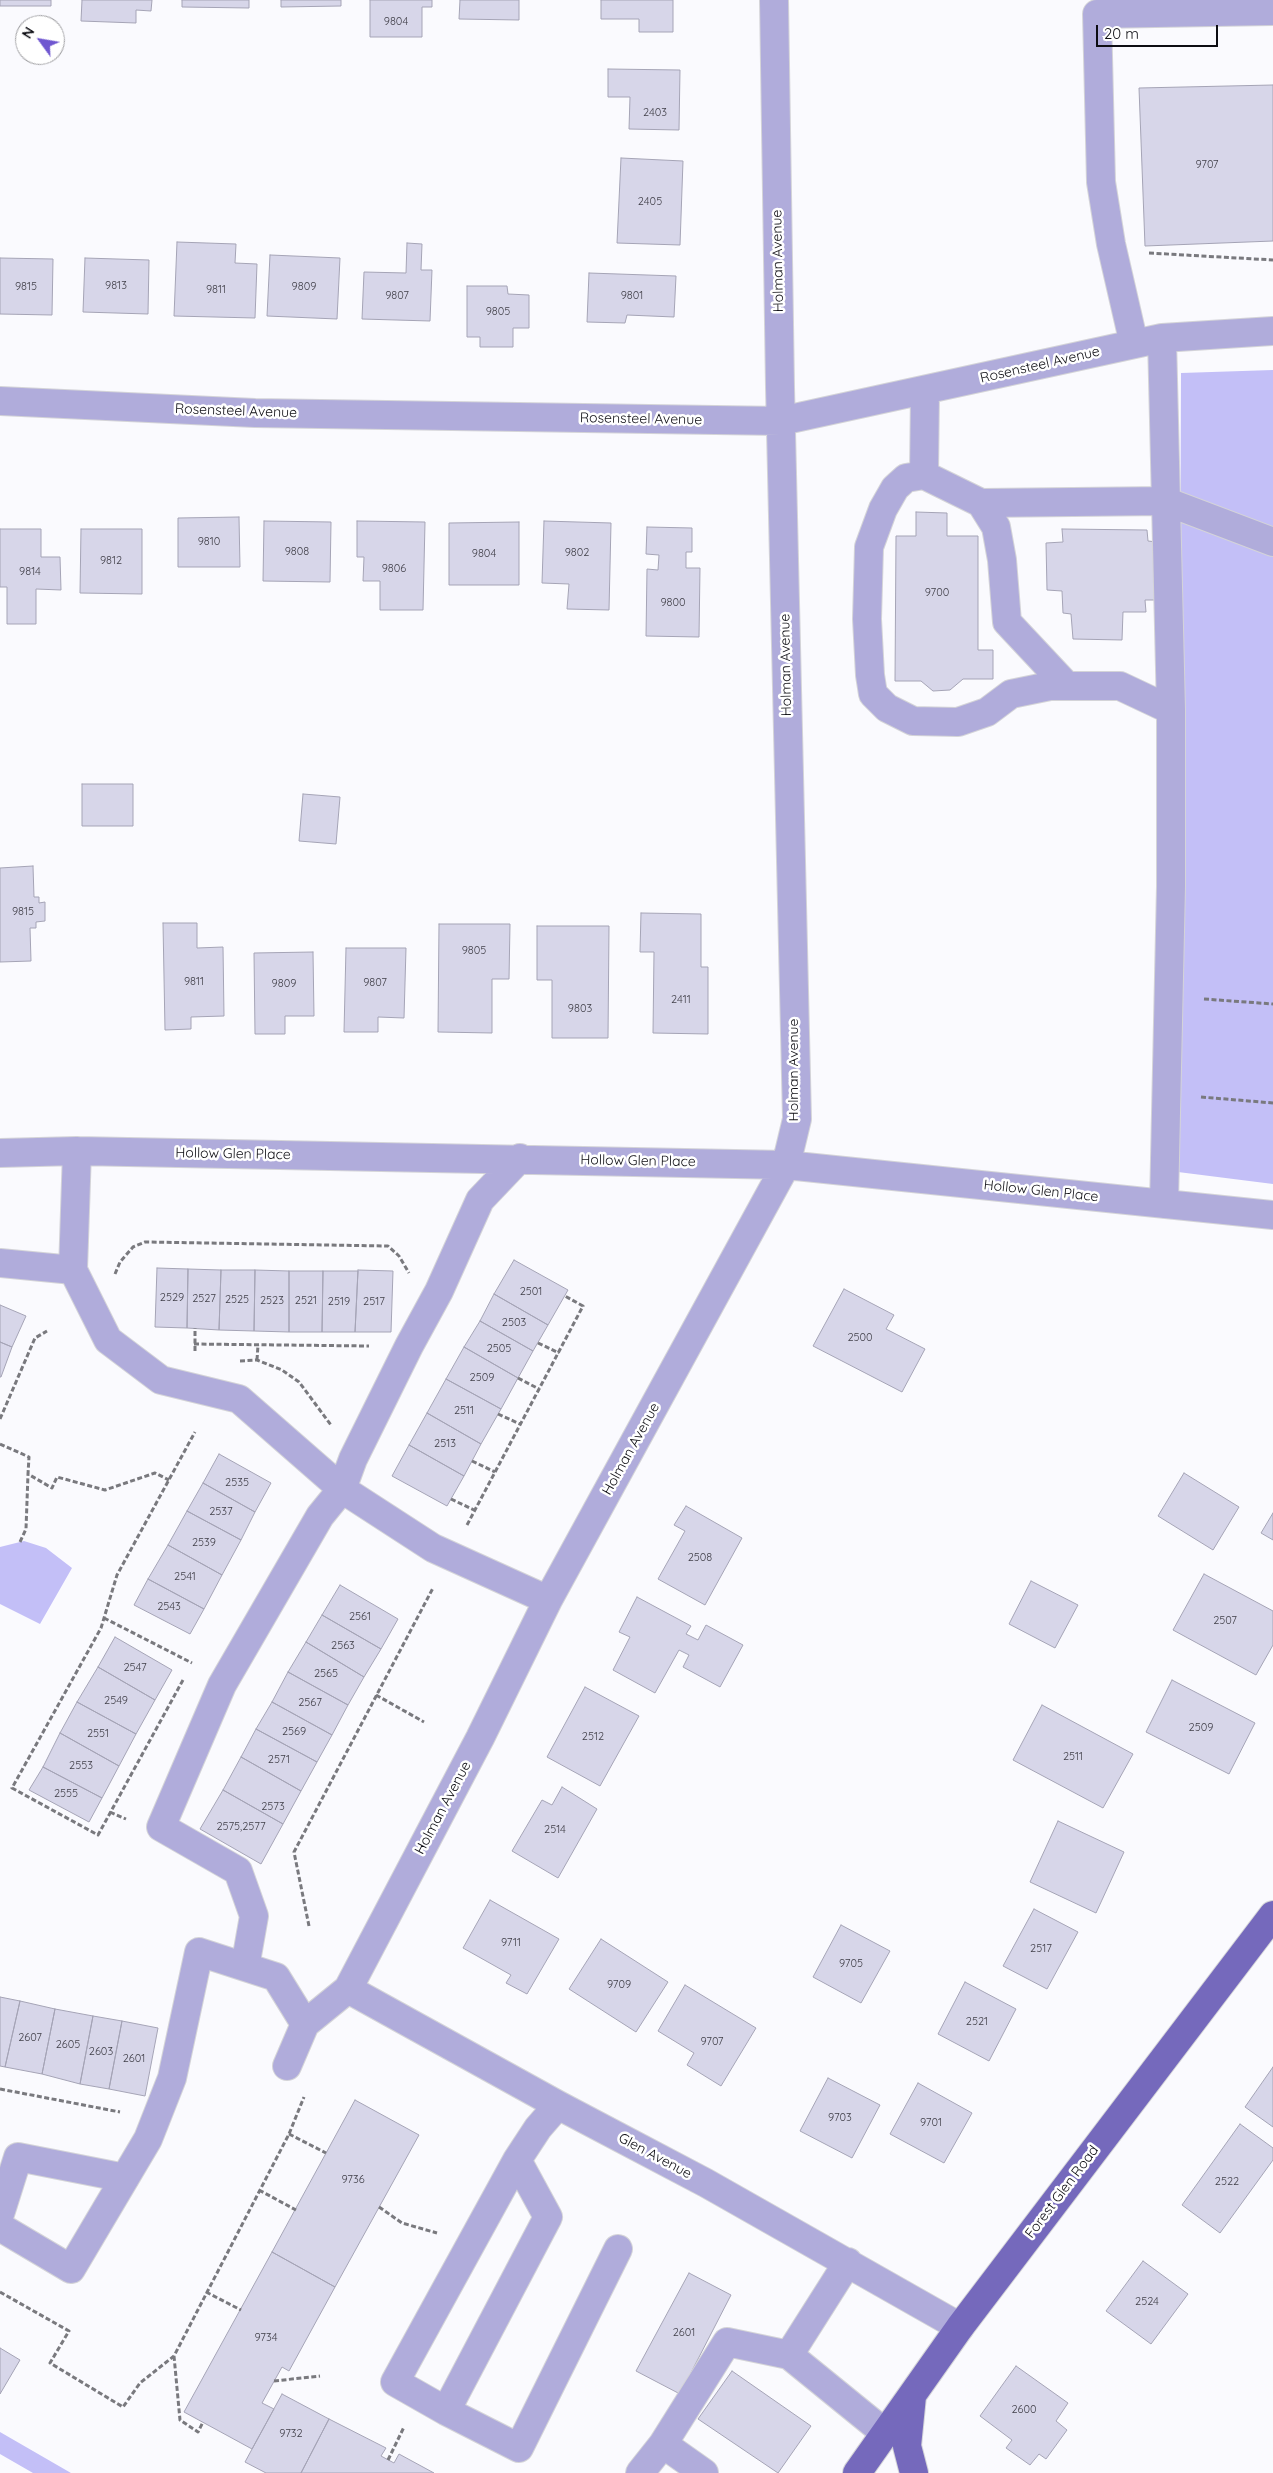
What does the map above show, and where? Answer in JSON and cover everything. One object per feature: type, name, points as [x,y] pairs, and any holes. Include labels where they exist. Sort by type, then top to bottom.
[{"type":"main road","name":"Forest Glen Road","points":[[858,2473],[960,2327],[1273,1915]]},
{"type":"main road","points":[[912,2394],[907,2446],[914,2473]]},
{"type":"street","name":"Holman Avenue","points":[[304,2024],[348,1990],[480,1738],[548,1600],[786,1165],[797,1119],[781,421],[774,0]]},
{"type":"street","points":[[1134,344],[1111,244],[1101,182],[1097,14],[1273,11]]},
{"type":"street","name":"Rosensteel Avenue","points":[[0,401],[256,413],[781,421],[1162,338],[1273,332]]},
{"type":"street","points":[[1162,338],[1171,710],[1169,996],[1164,1204]]},
{"type":"street","points":[[924,475],[925,391]]},
{"type":"street","points":[[1171,710],[1120,686],[1050,686],[1011,694],[986,712],[958,722],[913,721],[887,708],[874,694],[870,675],[868,628],[869,547],[883,510],[895,488],[906,478],[924,475],[981,503],[1165,501],[1273,542]]},
{"type":"street","points":[[981,503],[996,527],[1002,560],[1007,622],[1067,686]]},
{"type":"street","points":[[77,1151],[73,1270],[108,1340],[161,1380],[239,1399],[342,1489],[433,1548],[548,1600]]},
{"type":"street","name":"Hollow Glen Place","points":[[0,1153],[77,1151],[520,1158],[786,1165],[1273,1215]]},
{"type":"street","points":[[245,1967],[254,1916],[238,1871],[161,1827],[222,1684],[320,1516],[342,1489],[353,1459],[409,1346],[439,1292],[480,1200],[520,1158]]},
{"type":"street","points":[[0,1263],[73,1270]]},
{"type":"street","points":[[0,2227],[71,2269],[148,2139],[172,2078],[199,1952],[276,1977],[304,2024],[287,2066]]},
{"type":"street","name":"Glen Avenue","points":[[348,1990],[558,2105],[706,2183],[960,2327]]},
{"type":"street","points":[[558,2105],[538,2128],[517,2160],[395,2382],[446,2412],[519,2448],[618,2249]]},
{"type":"street","points":[[0,2214],[18,2157],[125,2178]]},
{"type":"street","points":[[446,2412],[548,2217],[517,2160]]},
{"type":"street","points":[[789,2355],[848,2262]]},
{"type":"street","points":[[640,2473],[664,2444],[727,2342],[789,2355],[885,2433]]},
{"type":"street","points":[[664,2444],[704,2473]]},
{"type":"path","points":[[1111,244],[1147,253],[1273,260]]},
{"type":"path","points":[[1169,996],[1273,1004]]},
{"type":"path","points":[[1166,1094],[1273,1103]]},
{"type":"path","points":[[112,1280],[120,1262],[133,1247],[145,1242],[388,1246],[399,1256],[411,1275]]},
{"type":"path","points":[[466,1527],[583,1306],[565,1296]]},
{"type":"path","points":[[195,1357],[196,1328]]},
{"type":"path","points":[[0,1419],[34,1338],[47,1332]]},
{"type":"path","points":[[538,1343],[559,1353]]},
{"type":"path","points":[[194,1344],[409,1346]]},
{"type":"path","points":[[257,1360],[258,1345]]},
{"type":"path","points":[[233,1361],[257,1360],[282,1370],[299,1382],[336,1432]]},
{"type":"path","points":[[518,1378],[539,1389]]},
{"type":"path","points":[[498,1414],[520,1424]]},
{"type":"path","points":[[185,1676],[98,1835],[12,1788],[102,1628],[118,1575],[168,1480],[196,1432]]},
{"type":"path","points":[[0,1444],[29,1457],[26,1529],[20,1542]]},
{"type":"path","points":[[472,1460],[495,1472]]},
{"type":"path","points":[[28,1474],[52,1488],[57,1477],[105,1490],[155,1473],[168,1480]]},
{"type":"path","points":[[451,1499],[474,1510]]},
{"type":"path","points":[[309,1926],[294,1852],[436,1583]]},
{"type":"path","points":[[104,1618],[192,1662],[190,1667]]},
{"type":"path","points":[[376,1695],[424,1722]]},
{"type":"path","points":[[110,1812],[134,1823]]},
{"type":"path","points":[[0,2089],[156,2119]]},
{"type":"path","points":[[0,2292],[69,2331],[50,2363],[123,2407],[140,2383],[174,2356],[289,2134],[307,2090]]},
{"type":"path","points":[[289,2134],[326,2153]]},
{"type":"path","points":[[260,2190],[296,2210]]},
{"type":"path","points":[[379,2207],[402,2223],[471,2242]]},
{"type":"path","points":[[206,2292],[241,2310]]},
{"type":"path","points":[[174,2356],[180,2420],[198,2432],[203,2422]]},
{"type":"path","points":[[274,2382],[320,2376]]},
{"type":"shaded area","points":[[1273,370],[1273,1184],[1178,1172],[1181,373]]},
{"type":"shaded area","points":[[24,1541],[46,1548],[72,1568],[40,1624],[0,1604],[0,1547]]},
{"type":"shaded area","points":[[0,2432],[71,2473],[33,2473],[0,2454]]},
{"type":"building","points":[[0,0],[51,0],[51,6],[0,6]]},
{"type":"building","points":[[82,0],[152,0],[151,11],[136,10],[136,23],[81,21]]},
{"type":"building","points":[[182,0],[249,0],[249,8],[182,7]]},
{"type":"building","points":[[281,0],[341,0],[341,6],[281,7]]},
{"type":"building","points":[[370,0],[432,0],[432,7],[422,7],[422,37],[370,37]]},
{"type":"building","points":[[460,0],[519,0],[519,20],[459,19]]},
{"type":"building","points":[[601,0],[673,0],[673,32],[639,32],[639,19],[601,19]]},
{"type":"building","points":[[608,69],[680,70],[679,130],[629,129],[630,97],[608,97]]},
{"type":"building","points":[[1273,85],[1273,241],[1145,246],[1139,88]]},
{"type":"building","points":[[621,158],[683,161],[680,245],[617,243]]},
{"type":"building","points":[[177,242],[236,244],[235,263],[257,264],[255,318],[174,316]]},
{"type":"building","points":[[407,243],[422,244],[421,270],[432,270],[430,321],[362,319],[364,272],[406,273]]},
{"type":"building","points":[[270,255],[340,258],[337,319],[267,316]]},
{"type":"building","points":[[0,258],[53,259],[52,315],[0,314]]},
{"type":"building","points":[[85,258],[149,260],[148,314],[83,312]]},
{"type":"building","points":[[589,273],[676,276],[674,317],[627,315],[625,323],[587,322]]},
{"type":"building","points":[[467,286],[507,286],[508,294],[529,295],[529,328],[513,328],[513,347],[480,347],[480,337],[467,337]]},
{"type":"building","points":[[916,512],[947,513],[947,536],[978,536],[978,650],[993,650],[993,679],[963,679],[950,690],[933,691],[921,681],[895,681],[896,536],[916,536]]},
{"type":"building","points":[[239,517],[240,567],[178,567],[178,518]]},
{"type":"building","points":[[264,521],[331,522],[330,582],[263,581]]},
{"type":"building","points":[[357,521],[425,522],[423,610],[380,610],[380,581],[363,581],[364,557],[357,557]]},
{"type":"building","points":[[544,521],[611,523],[609,610],[567,609],[569,584],[542,583]]},
{"type":"building","points":[[519,522],[519,585],[449,585],[449,523]]},
{"type":"building","points":[[647,527],[692,528],[692,552],[686,552],[686,568],[700,568],[699,637],[646,636],[647,569],[658,570],[659,555],[646,554]]},
{"type":"building","points":[[0,529],[41,529],[41,557],[60,557],[61,590],[36,589],[36,624],[7,624],[7,587],[0,587]]},
{"type":"building","points":[[81,529],[142,529],[142,594],[80,593]]},
{"type":"building","points":[[1062,529],[1147,530],[1148,541],[1157,542],[1157,600],[1145,600],[1146,612],[1123,612],[1122,640],[1073,639],[1071,614],[1063,613],[1062,591],[1047,590],[1046,543],[1063,542]]},
{"type":"building","points":[[82,784],[133,784],[133,826],[82,826]]},
{"type":"building","points":[[303,794],[340,797],[336,844],[299,841]]},
{"type":"building","points":[[33,866],[34,897],[39,897],[39,903],[45,902],[45,921],[36,922],[36,928],[30,928],[31,961],[0,962],[0,868]]},
{"type":"building","points":[[641,913],[701,914],[701,967],[708,967],[708,1034],[653,1033],[654,952],[640,952]]},
{"type":"building","points":[[163,923],[197,923],[197,948],[223,947],[224,1016],[191,1017],[191,1029],[165,1030]]},
{"type":"building","points":[[439,924],[510,924],[509,979],[492,979],[492,1033],[438,1032]]},
{"type":"building","points":[[537,926],[609,926],[608,1038],[552,1038],[552,980],[537,980]]},
{"type":"building","points":[[346,948],[406,948],[404,1018],[378,1017],[378,1032],[344,1032]]},
{"type":"building","points":[[313,952],[314,1016],[285,1016],[285,1034],[255,1034],[254,953]]},
{"type":"building","points":[[514,1260],[568,1290],[548,1325],[494,1294]]},
{"type":"building","points":[[157,1268],[188,1269],[187,1328],[155,1327]]},
{"type":"building","points":[[188,1269],[221,1270],[219,1330],[187,1328]]},
{"type":"building","points":[[221,1270],[255,1270],[254,1331],[219,1330]]},
{"type":"building","points":[[255,1270],[289,1271],[289,1332],[254,1331]]},
{"type":"building","points":[[358,1270],[393,1271],[391,1332],[355,1332]]},
{"type":"building","points":[[289,1271],[323,1271],[322,1332],[289,1332]]},
{"type":"building","points":[[323,1271],[358,1271],[355,1332],[322,1332]]},
{"type":"building","points":[[844,1289],[894,1315],[886,1329],[925,1349],[902,1392],[813,1346]]},
{"type":"building","points":[[494,1294],[548,1325],[533,1351],[480,1321]]},
{"type":"building","points":[[0,1305],[26,1316],[12,1347],[0,1342]]},
{"type":"building","points":[[480,1321],[533,1351],[518,1378],[464,1347]]},
{"type":"building","points":[[0,1342],[12,1347],[1,1377],[0,1377]]},
{"type":"building","points":[[464,1347],[518,1378],[501,1409],[446,1379]]},
{"type":"building","points":[[446,1379],[501,1409],[481,1444],[427,1413]]},
{"type":"building","points":[[427,1413],[481,1444],[464,1476],[409,1445]]},
{"type":"building","points":[[409,1445],[464,1476],[447,1506],[392,1476]]},
{"type":"building","points":[[219,1454],[271,1483],[255,1512],[203,1483]]},
{"type":"building","points":[[1184,1473],[1239,1507],[1213,1550],[1158,1516]]},
{"type":"building","points":[[203,1483],[255,1512],[241,1540],[187,1511]]},
{"type":"building","points":[[686,1506],[742,1538],[705,1605],[658,1579],[685,1531],[674,1525]]},
{"type":"building","points":[[187,1511],[241,1540],[222,1575],[168,1545]]},
{"type":"building","points":[[1273,1513],[1273,1540],[1261,1533]]},
{"type":"building","points":[[168,1545],[222,1575],[204,1609],[148,1579]]},
{"type":"building","points":[[1204,1574],[1273,1611],[1273,1645],[1256,1675],[1173,1630]]},
{"type":"building","points":[[148,1579],[204,1609],[190,1634],[134,1605]]},
{"type":"building","points":[[1031,1581],[1078,1605],[1055,1648],[1009,1624]]},
{"type":"building","points":[[340,1585],[398,1619],[381,1649],[322,1615]]},
{"type":"building","points":[[637,1597],[691,1626],[686,1634],[698,1640],[706,1625],[743,1645],[720,1687],[683,1667],[689,1655],[679,1650],[655,1693],[613,1670],[630,1637],[619,1632]]},
{"type":"building","points":[[322,1615],[381,1649],[364,1677],[306,1642]]},
{"type":"building","points":[[115,1637],[172,1670],[155,1700],[98,1667]]},
{"type":"building","points":[[306,1642],[364,1677],[348,1705],[288,1672]]},
{"type":"building","points":[[98,1667],[155,1700],[136,1734],[77,1702]]},
{"type":"building","points":[[288,1672],[348,1705],[332,1735],[272,1702]]},
{"type":"building","points":[[1172,1680],[1255,1723],[1229,1774],[1146,1732]]},
{"type":"building","points":[[585,1687],[639,1716],[600,1786],[547,1757]]},
{"type":"building","points":[[77,1702],[136,1734],[119,1766],[60,1733]]},
{"type":"building","points":[[272,1702],[332,1735],[317,1762],[256,1729]]},
{"type":"building","points":[[1042,1705],[1133,1754],[1103,1808],[1013,1760]]},
{"type":"building","points":[[256,1729],[317,1762],[301,1791],[241,1757]]},
{"type":"building","points":[[60,1733],[119,1766],[102,1798],[43,1767]]},
{"type":"building","points":[[241,1757],[301,1791],[283,1824],[223,1790]]},
{"type":"building","points":[[43,1767],[102,1798],[89,1822],[29,1790]]},
{"type":"building","points":[[562,1787],[597,1809],[558,1878],[512,1851],[542,1800],[552,1805]]},
{"type":"building","points":[[223,1790],[283,1824],[261,1864],[200,1829]]},
{"type":"building","points":[[1058,1821],[1124,1852],[1096,1913],[1030,1882]]},
{"type":"building","points":[[490,1900],[559,1939],[527,1994],[506,1983],[511,1975],[463,1948]]},
{"type":"building","points":[[1034,1909],[1078,1932],[1047,1989],[1003,1966]]},
{"type":"building","points":[[841,1925],[890,1951],[861,2003],[813,1977]]},
{"type":"building","points":[[601,1939],[668,1982],[636,2032],[569,1989]]},
{"type":"building","points":[[965,1982],[1016,2009],[989,2061],[938,2034]]},
{"type":"building","points":[[685,1985],[756,2028],[721,2086],[687,2065],[694,2053],[658,2031]]},
{"type":"building","points":[[0,1997],[20,2001],[5,2067],[0,2066]]},
{"type":"building","points":[[20,2001],[55,2009],[42,2074],[5,2067]]},
{"type":"building","points":[[55,2009],[93,2016],[80,2084],[42,2074]]},
{"type":"building","points":[[93,2016],[122,2021],[109,2089],[80,2084]]},
{"type":"building","points":[[122,2021],[158,2028],[145,2096],[109,2089]]},
{"type":"building","points":[[1273,2067],[1273,2127],[1245,2107]]},
{"type":"building","points":[[828,2078],[880,2105],[852,2158],[800,2131]]},
{"type":"building","points":[[918,2083],[972,2113],[944,2163],[890,2134]]},
{"type":"building","points":[[355,2100],[419,2135],[335,2287],[272,2252]]},
{"type":"building","points":[[1240,2124],[1273,2148],[1273,2160],[1220,2233],[1182,2205]]},
{"type":"building","points":[[272,2252],[335,2287],[289,2371],[282,2367],[262,2403],[274,2409],[252,2449],[184,2412]]},
{"type":"building","points":[[1143,2261],[1188,2294],[1151,2344],[1106,2311]]},
{"type":"building","points":[[689,2273],[731,2295],[680,2394],[636,2371]]},
{"type":"building","points":[[0,2348],[20,2360],[0,2394]]},
{"type":"building","points":[[1016,2366],[1068,2403],[1056,2421],[1067,2430],[1046,2459],[1039,2454],[1030,2465],[1006,2448],[1012,2440],[980,2416]]},
{"type":"building","points":[[732,2371],[811,2426],[778,2473],[698,2419]]},
{"type":"building","points":[[282,2394],[329,2419],[301,2473],[266,2473],[245,2462]]},
{"type":"building","points":[[329,2419],[386,2448],[381,2456],[394,2463],[399,2454],[434,2473],[301,2473]]}]
